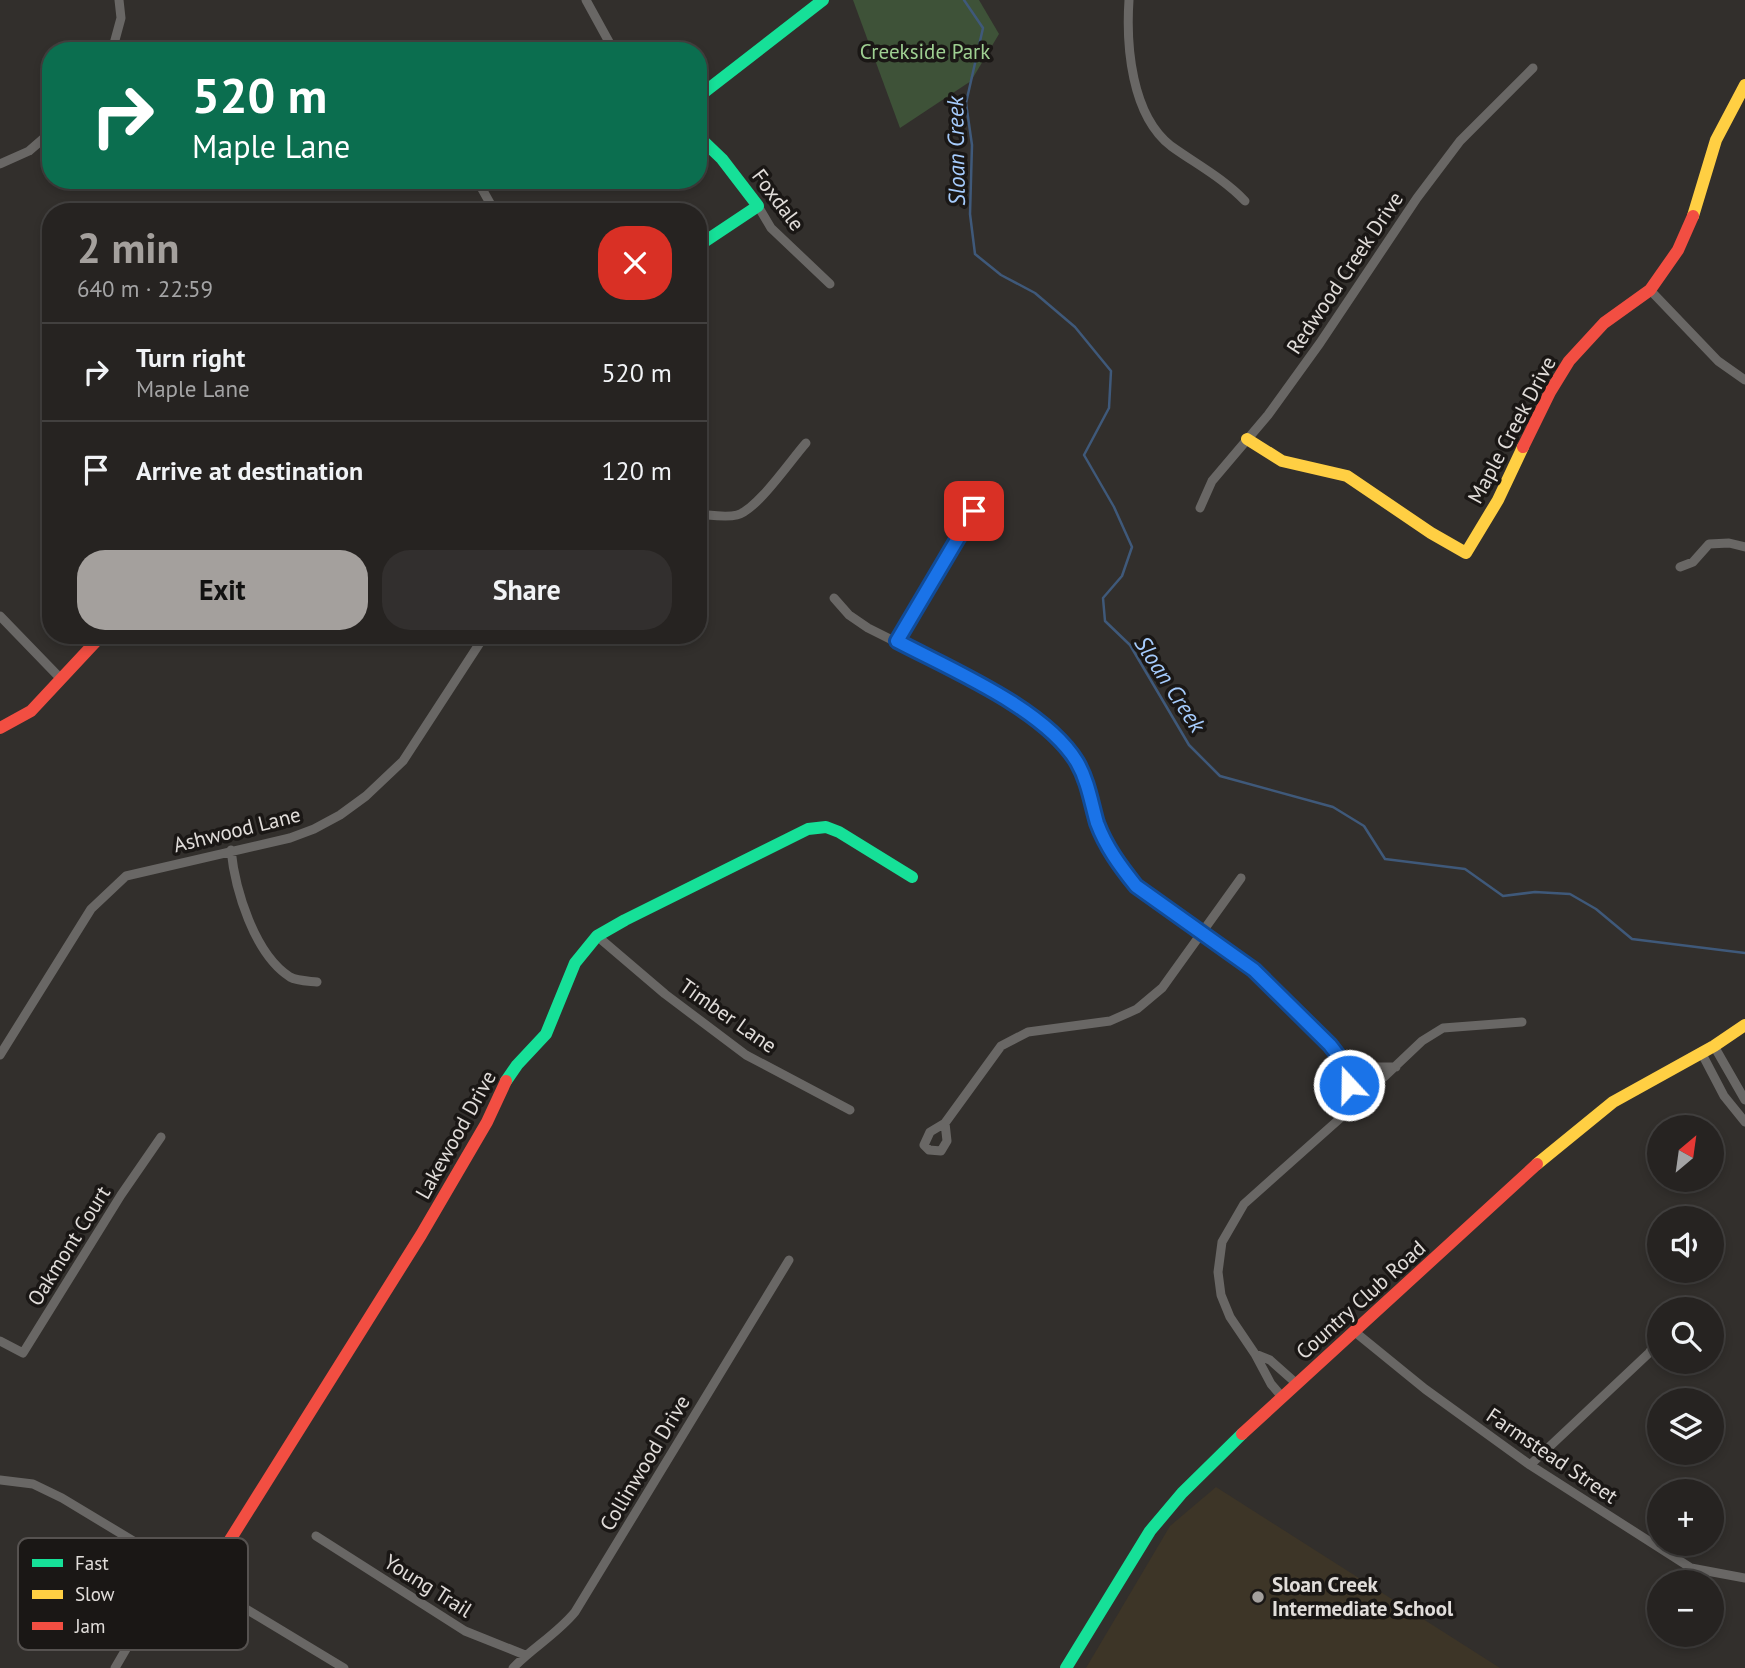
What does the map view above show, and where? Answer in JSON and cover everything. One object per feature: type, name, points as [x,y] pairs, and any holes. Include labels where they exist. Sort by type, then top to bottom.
[{"type":"street","points":[[114,42],[121,18],[119,0]]},
{"type":"street","points":[[586,0],[609,42]]},
{"type":"street","points":[[707,90],[823,0]]},
{"type":"street","points":[[1129,0],[1127,30],[1130,72],[1153,124],[1168,143],[1229,184],[1245,201]]},
{"type":"street","name":"Redwood Creek Drive","points":[[1200,508],[1212,481],[1320,343],[1410,208],[1460,141],[1533,68]]},
{"type":"street","name":"Maple Creek Drive","points":[[1247,439],[1282,461],[1346,476],[1465,552],[1497,500],[1550,392],[1569,361],[1604,323],[1650,290],[1678,250],[1694,214],[1716,140],[1745,85]]},
{"type":"street","points":[[0,164],[29,151],[42,140]]},
{"type":"street","name":"Foxdale","points":[[707,145],[722,159],[758,206],[771,228],[830,284]]},
{"type":"street","points":[[707,240],[758,206]]},
{"type":"street","points":[[1650,290],[1718,360],[1745,380]]},
{"type":"street","points":[[707,514],[738,515],[756,506],[806,443]]},
{"type":"street","points":[[897,641],[974,511]]},
{"type":"street","points":[[1680,567],[1693,562],[1709,544],[1729,542],[1745,547]]},
{"type":"street","points":[[834,598],[849,615],[868,628],[962,675],[1047,728],[1077,763],[1102,835],[1121,868],[1136,886],[1254,970],[1330,1045],[1343,1062],[1349,1083],[1345,1114]]},
{"type":"street","points":[[0,616],[61,679]]},
{"type":"street","points":[[0,728],[31,711],[94,644]]},
{"type":"street","name":"Ashwood Lane","points":[[0,1055],[91,909],[110,889],[126,876],[290,838],[340,816],[381,784],[403,761],[479,644]]},
{"type":"street","name":"Lakewood Drive","points":[[231,1538],[421,1235],[486,1122],[502,1087],[546,1034],[575,963],[597,936],[808,829],[825,827],[839,832],[912,877]]},
{"type":"street","points":[[231,850],[233,874],[250,923],[267,956],[292,978],[317,982]]},
{"type":"street","points":[[945,1123],[1001,1046],[1028,1032],[1110,1021],[1137,1009],[1162,988],[1241,878]]},
{"type":"street","name":"Timber Lane","points":[[597,936],[727,1042],[850,1111]]},
{"type":"street","points":[[1283,1398],[1271,1384],[1230,1317],[1221,1295],[1218,1265],[1222,1242],[1244,1204],[1422,1041],[1443,1028],[1522,1023]]},
{"type":"street","name":"Country Club Road","points":[[1066,1668],[1150,1531],[1182,1493],[1297,1384],[1558,1145],[1613,1102],[1745,1025]]},
{"type":"street","points":[[1713,1046],[1745,1100]]},
{"type":"street","points":[[1701,1052],[1724,1096],[1745,1122]]},
{"type":"street","points":[[1343,1062],[1396,1067]]},
{"type":"street","name":"Oakmont Court","points":[[0,1341],[23,1353],[121,1195],[161,1137]]},
{"type":"street","name":"Collinwood Drive","points":[[513,1668],[525,1655],[560,1630],[575,1612],[789,1260]]},
{"type":"street","name":"Farmstead Street","points":[[1355,1332],[1448,1406],[1530,1465],[1690,1568],[1745,1578]]},
{"type":"street","points":[[1255,1354],[1270,1360],[1297,1384]]},
{"type":"street","points":[[1530,1465],[1647,1355]]},
{"type":"street","points":[[0,1480],[33,1484],[129,1538]]},
{"type":"street","name":"Young Trail","points":[[316,1536],[465,1631],[525,1655]]},
{"type":"street","points":[[248,1610],[344,1668]]},
{"type":"street","points":[[115,1668],[125,1650]]},
{"type":"shaded area","name":"Sloan Creek Intermediate School","points":[[1216,1487],[1500,1668],[1086,1668],[1170,1526]]},
{"type":"green space","name":"Creekside Park","points":[[853,0],[979,0],[999,34],[971,81],[900,128]]},
{"type":"waterway","name":"Sloan Creek","points":[[964,0],[983,28],[966,103],[972,145],[970,214],[975,254],[1001,275],[1035,293],[1075,327],[1111,371],[1109,408],[1084,455],[1114,507],[1132,547],[1122,576],[1103,598],[1105,621],[1130,645],[1189,745],[1220,776],[1333,807],[1364,826],[1385,859],[1465,869],[1503,896],[1535,892],[1570,894],[1596,909],[1632,939],[1745,953]]},
{"type":"traffic: fast","points":[[707,90],[823,0]]},
{"type":"traffic: fast","points":[[707,145],[722,159],[758,206],[707,240]]},
{"type":"traffic: fast","points":[[506,1081],[546,1034],[575,963],[597,936],[625,920],[808,829],[826,827],[839,832],[912,877]]},
{"type":"traffic: fast","points":[[1066,1668],[1150,1531],[1182,1493],[1242,1434]]},
{"type":"traffic: slow","points":[[1693,216],[1716,140],[1745,85]]},
{"type":"traffic: slow","points":[[1247,439],[1282,461],[1347,476],[1431,533],[1466,553],[1498,500],[1523,447]]},
{"type":"traffic: slow","points":[[1537,1164],[1613,1102],[1714,1046],[1745,1025]]},
{"type":"traffic: jam","points":[[1523,447],[1550,392],[1569,361],[1604,323],[1650,290],[1678,250],[1693,216]]},
{"type":"traffic: jam","points":[[0,728],[31,711],[94,644]]},
{"type":"traffic: jam","points":[[231,1538],[421,1235],[487,1122],[506,1081]]},
{"type":"traffic: jam","points":[[1242,1434],[1537,1164]]},
{"type":"place","name":"Sloan Creek Intermediate School","points":[[1258,1597]]},
{"type":"route","points":[[974,511],[897,641],[962,675],[1047,728],[1077,763],[1107,846],[1136,886],[1254,970],[1330,1045],[1343,1062],[1349,1085]]}]
